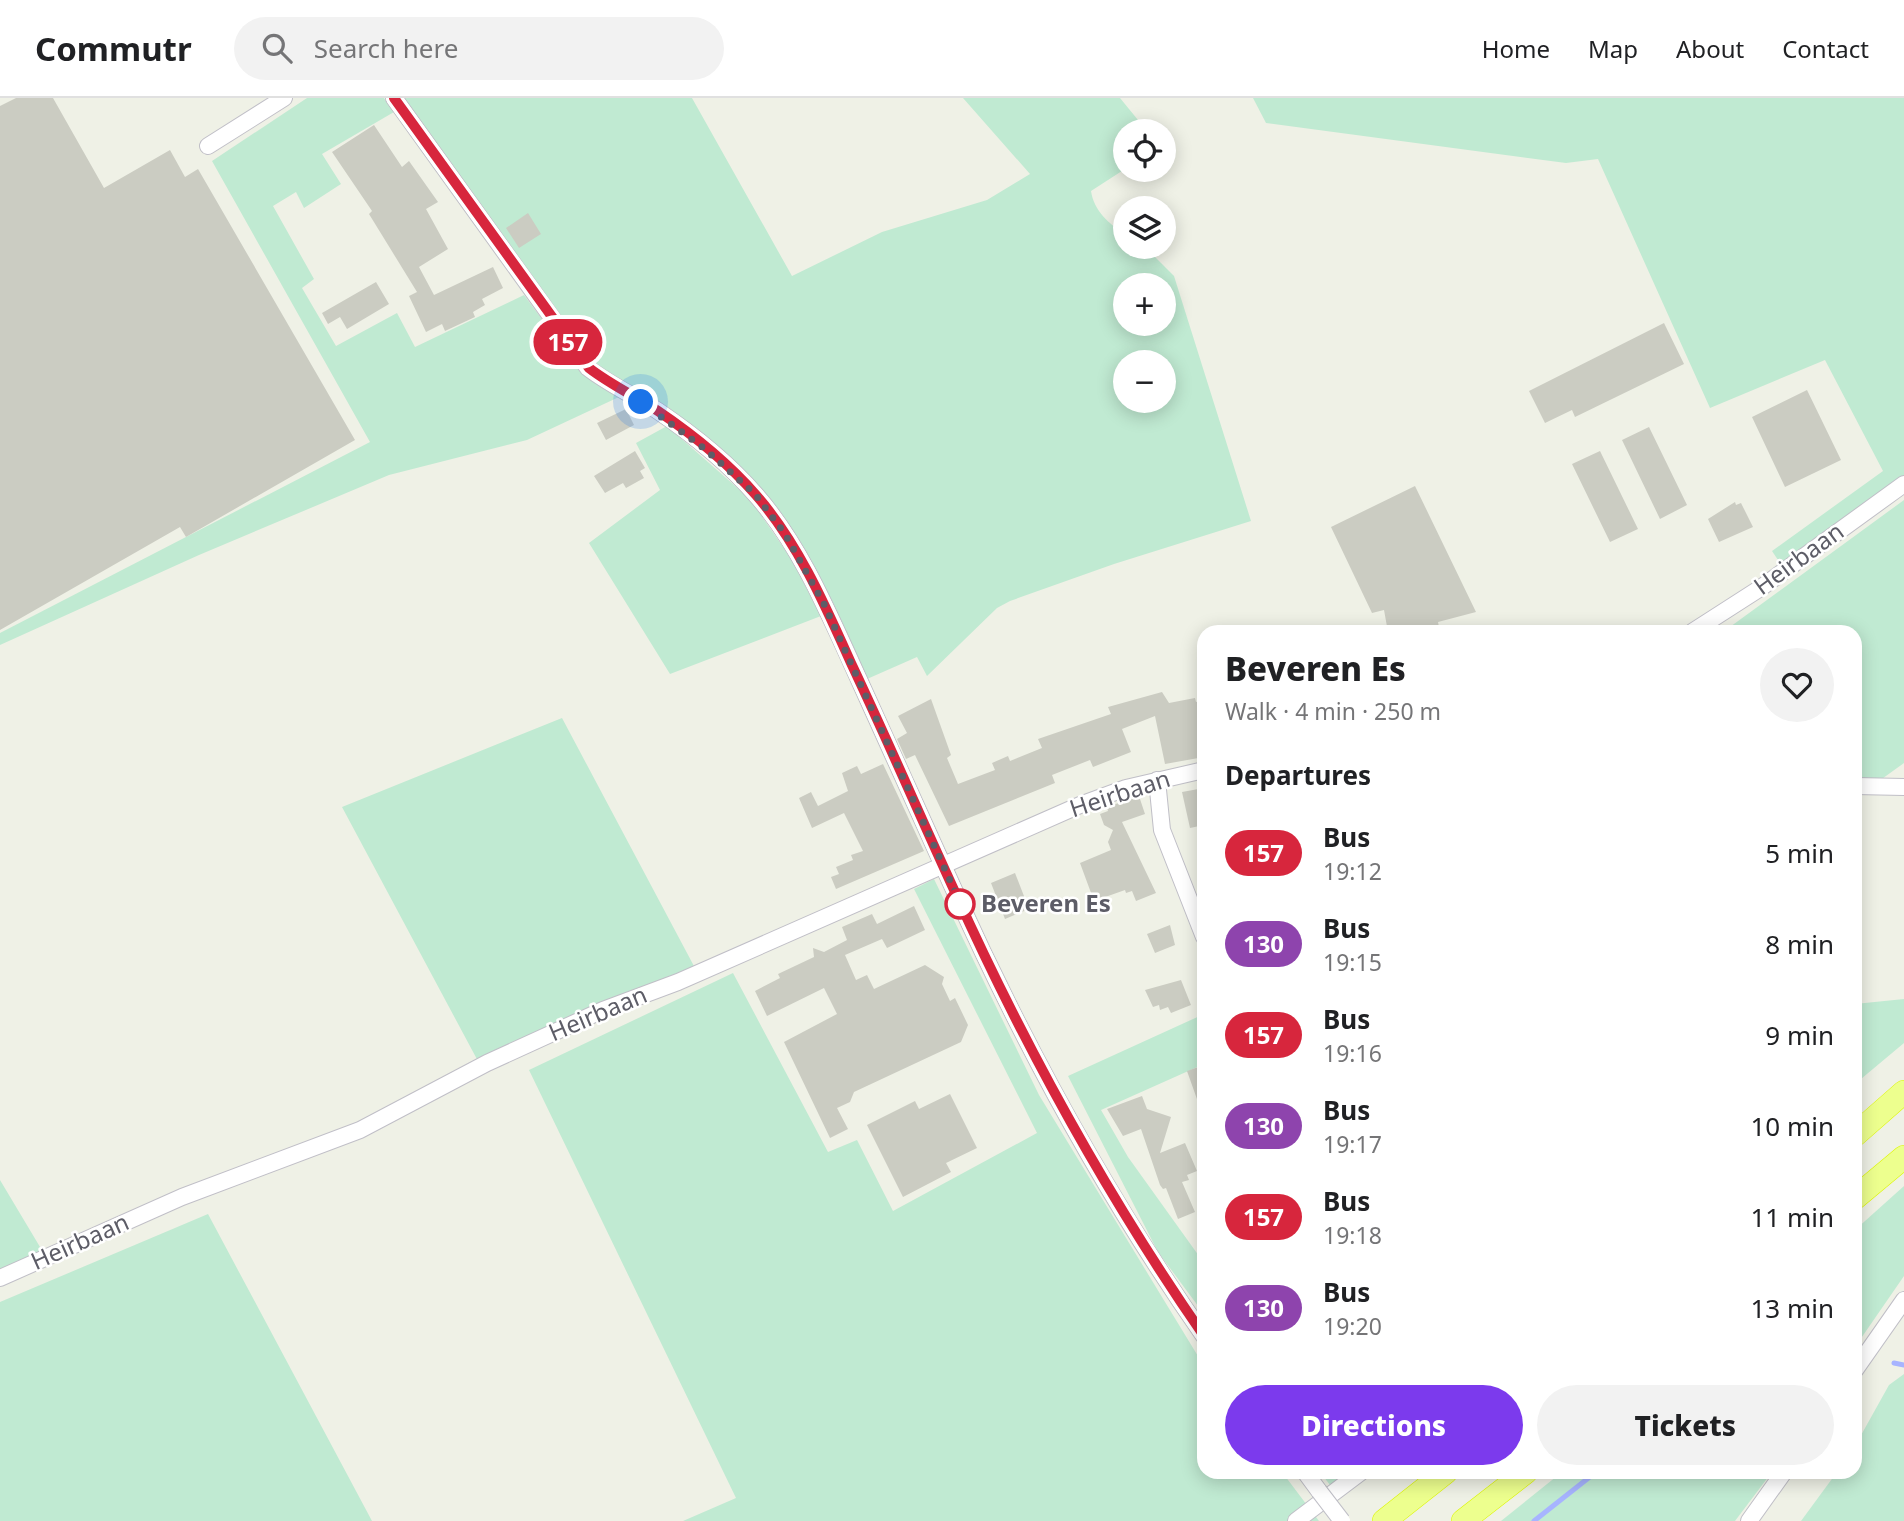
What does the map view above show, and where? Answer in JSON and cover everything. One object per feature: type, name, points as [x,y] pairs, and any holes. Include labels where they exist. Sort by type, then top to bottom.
[{"type":"highway","points":[[1862,1129],[1904,1093]]},
{"type":"highway","points":[[1862,1192],[1904,1157]]},
{"type":"highway","points":[[1384,1521],[1437,1479]]},
{"type":"highway","points":[[1463,1521],[1517,1479]]},
{"type":"street","points":[[208,146],[284,98]]},
{"type":"street","points":[[394,98],[589,368],[608,383],[658,411],[705,449],[755,494],[785,534],[824,604],[992,971],[1077,1138],[1154,1264],[1197,1326]]},
{"type":"street","name":"Heirbaan","points":[[1703,625],[1762,587],[1904,484]]},
{"type":"street","points":[[1862,786],[1901,787],[1904,770]]},
{"type":"street","name":"Heirbaan","points":[[0,1278],[182,1197],[360,1130],[534,1041],[1080,806],[1157,780],[1197,771]]},
{"type":"street","points":[[1157,780],[1162,830],[1197,919]]},
{"type":"street","points":[[1862,1360],[1904,1300]]},
{"type":"street","points":[[1310,1479],[1342,1521]]},
{"type":"street","points":[[1296,1521],[1352,1479]]},
{"type":"street","points":[[1749,1521],[1779,1479]]},
{"type":"green space","points":[[307,98],[384,98],[394,112],[322,154],[341,184],[304,208],[296,192],[273,206],[314,279],[302,288],[336,346],[397,313],[415,347],[524,295],[579,363],[619,397],[527,440],[389,475],[199,555],[0,645],[0,633],[370,442],[212,161]]},
{"type":"green space","points":[[403,98],[692,98],[792,276],[882,232],[987,200],[1030,174],[963,98],[1120,98],[1137,119],[1113,119],[1113,177],[1091,191],[1095,205],[1113,226],[1113,259],[1157,259],[1171,273],[1113,273],[1113,336],[1176,336],[1176,282],[1251,521],[1114,564],[1010,601],[997,608],[927,676],[917,657],[867,679],[805,553],[781,513],[745,475],[603,370],[581,348]]},
{"type":"green space","points":[[1253,98],[1904,98],[1904,476],[1782,566],[1772,551],[1883,471],[1825,360],[1710,408],[1598,159],[1566,163],[1266,123]]},
{"type":"green space","points":[[667,426],[750,499],[792,560],[821,616],[670,674],[589,543],[660,490],[636,443]]},
{"type":"green space","points":[[1904,500],[1904,763],[1879,781],[1862,782],[1862,625],[1733,625]]},
{"type":"green space","points":[[562,718],[695,968],[479,1063],[342,807]]},
{"type":"green space","points":[[934,879],[1039,1095],[1197,1355],[1197,1479],[1287,1479],[1319,1521],[683,1521],[736,1498],[529,1070],[733,973],[828,1152],[857,1140],[893,1211],[1037,1133],[914,889]]},
{"type":"green space","points":[[1904,999],[1904,1043],[1862,1078],[1862,1003]]},
{"type":"green space","points":[[1197,1017],[1197,1067],[1101,1110],[1128,1157],[1197,1253],[1197,1305],[1158,1252],[1068,1076]]},
{"type":"green space","points":[[0,1180],[46,1257],[0,1277]]},
{"type":"green space","points":[[1904,1186],[1904,1276],[1862,1337],[1862,1224]]},
{"type":"green space","points":[[208,1214],[372,1521],[0,1521],[0,1302]]},
{"type":"green space","points":[[1904,1374],[1904,1521],[1801,1521],[1832,1479],[1862,1479],[1862,1433],[1889,1385]]},
{"type":"green space","points":[[1325,1479],[1339,1479],[1330,1485]]},
{"type":"green space","points":[[1553,1479],[1767,1479],[1735,1521],[1501,1521]]},
{"type":"building","points":[[16,98],[53,98],[104,188],[170,150],[185,177],[198,169],[355,440],[186,537],[180,527],[0,630],[0,106]]},
{"type":"building","points":[[374,125],[402,167],[409,161],[438,202],[426,209],[448,249],[419,267],[434,295],[493,267],[503,288],[482,299],[485,305],[473,312],[475,317],[445,331],[442,324],[426,332],[409,296],[417,292],[369,214],[372,211],[332,152]]},
{"type":"building","points":[[528,213],[541,234],[519,248],[506,228]]},
{"type":"building","points":[[376,282],[389,304],[347,329],[340,317],[328,324],[322,313]]},
{"type":"building","points":[[1664,323],[1684,364],[1575,417],[1572,410],[1545,423],[1529,391]]},
{"type":"building","points":[[1807,390],[1841,460],[1785,487],[1752,417]]},
{"type":"building","points":[[626,409],[634,425],[606,440],[597,423]]},
{"type":"building","points":[[1649,427],[1687,505],[1660,519],[1622,440]]},
{"type":"building","points":[[635,451],[645,468],[640,471],[644,478],[626,488],[623,483],[605,493],[594,476]]},
{"type":"building","points":[[1600,451],[1638,529],[1610,542],[1572,464]]},
{"type":"building","points":[[1415,486],[1476,612],[1438,622],[1439,625],[1387,625],[1384,610],[1372,613],[1331,527]]},
{"type":"building","points":[[1735,502],[1736,505],[1741,503],[1753,527],[1719,542],[1708,519]]},
{"type":"building","points":[[1162,692],[1169,703],[1195,698],[1197,758],[1165,764],[1155,716],[1122,729],[1131,752],[1093,767],[1090,760],[1052,775],[1055,783],[949,826],[915,755],[906,759],[897,739],[907,733],[898,716],[931,699],[951,755],[947,758],[958,784],[995,770],[992,763],[1008,756],[1010,761],[1042,748],[1038,739],[1111,714],[1108,707]]},
{"type":"building","points":[[883,764],[924,851],[836,889],[831,877],[839,874],[836,867],[853,860],[851,855],[863,851],[844,813],[812,828],[799,798],[811,792],[818,806],[848,791],[842,773],[857,766],[861,774]]},
{"type":"building","points":[[1197,789],[1197,826],[1190,828],[1182,792]]},
{"type":"building","points":[[1139,796],[1145,814],[1122,822],[1156,893],[1136,901],[1132,891],[1126,893],[1125,890],[1094,901],[1080,863],[1111,850],[1108,842],[1113,830],[1104,825],[1100,814],[1108,811],[1107,807]]},
{"type":"building","points":[[1015,873],[1029,909],[1005,919],[991,883]]},
{"type":"building","points":[[914,906],[925,930],[887,948],[882,939],[845,955],[856,980],[867,975],[874,989],[925,965],[944,977],[942,984],[950,1001],[955,998],[968,1025],[961,1042],[854,1092],[850,1102],[837,1108],[848,1129],[830,1138],[784,1042],[837,1014],[824,988],[767,1016],[755,991],[780,978],[778,974],[814,957],[813,948],[824,952],[847,940],[842,927],[872,914],[877,924]]},
{"type":"building","points":[[1170,925],[1175,945],[1155,953],[1147,934]]},
{"type":"building","points":[[1181,980],[1191,1005],[1171,1013],[1168,1007],[1160,1010],[1159,1005],[1153,1007],[1145,990]]},
{"type":"building","points":[[1197,1067],[1197,1099],[1187,1071]]},
{"type":"building","points":[[950,1094],[977,1148],[946,1163],[951,1172],[903,1197],[867,1125],[915,1101],[919,1109]]},
{"type":"building","points":[[1142,1096],[1147,1109],[1171,1117],[1160,1153],[1185,1143],[1197,1171],[1187,1175],[1189,1180],[1182,1182],[1195,1212],[1178,1219],[1166,1188],[1163,1189],[1160,1185],[1141,1129],[1123,1136],[1107,1109]]},
{"type":"waterway","points":[[1894,1363],[1904,1365]]},
{"type":"waterway","points":[[1534,1521],[1587,1479]]},
{"type":"bus line","name":"157","points":[[394,98],[589,368],[608,383],[658,411],[705,449],[755,494],[785,534],[824,604],[972,930],[1077,1138],[1154,1264],[1197,1326]]},
{"type":"place","name":"Beveren Es","points":[[960,904]]},
{"type":"route","points":[[641,402],[658,411],[755,494],[785,534],[824,604],[963,909],[960,904]]}]
